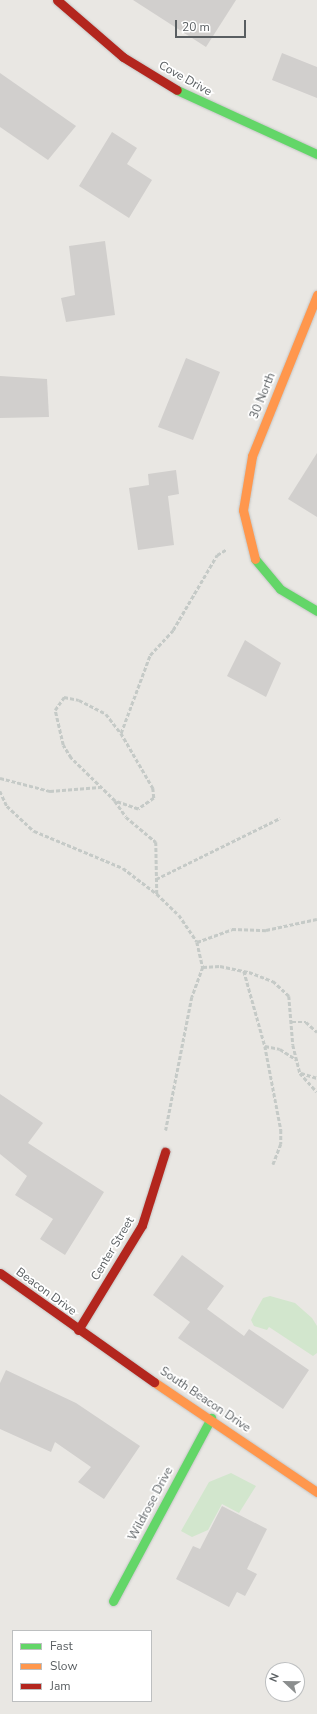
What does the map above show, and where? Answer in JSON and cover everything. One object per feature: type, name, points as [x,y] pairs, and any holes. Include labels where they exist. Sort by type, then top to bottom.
[{"type":"street","name":"Cove Drive","points":[[57,0],[123,57],[197,102],[317,154]]},
{"type":"street","name":"30 North","points":[[248,535],[243,510],[252,456],[317,295]]},
{"type":"street","points":[[248,535],[252,556],[280,589],[317,611]]},
{"type":"street","name":"Center Street","points":[[78,1330],[142,1225],[165,1152]]},
{"type":"street","name":"Beacon Drive","points":[[0,1272],[78,1330]]},
{"type":"street","name":"South Beacon Drive","points":[[78,1330],[211,1418],[317,1492]]},
{"type":"street","name":"Wildrose Drive","points":[[113,1602],[211,1418]]},
{"type":"path","points":[[120,733],[150,655],[173,630],[217,555],[248,535]]},
{"type":"path","points":[[115,801],[138,809],[154,798],[150,776],[106,714],[79,700],[64,697],[54,710],[63,745],[100,787],[115,801],[126,817],[156,842],[157,894]]},
{"type":"path","points":[[0,778],[50,791],[100,787]]},
{"type":"path","points":[[0,791],[8,806],[34,831],[123,868],[157,894],[179,915],[197,942],[203,967],[185,1029],[165,1152]]},
{"type":"path","points":[[156,879],[280,818]]},
{"type":"path","points":[[197,942],[232,929],[266,930],[317,920]]},
{"type":"path","points":[[203,967],[244,971],[273,981],[289,996],[300,1073],[317,1092]]},
{"type":"path","points":[[244,971],[265,1046],[281,1130],[273,1165]]},
{"type":"path","points":[[292,1022],[306,1022],[317,1032]]},
{"type":"path","points":[[265,1046],[280,1049],[297,1060]]},
{"type":"path","points":[[300,1073],[317,1078]]},
{"type":"green space","points":[[270,1296],[295,1303],[312,1318],[317,1326],[317,1353],[313,1356],[269,1327],[267,1330],[254,1326],[251,1320],[255,1312],[263,1298]]},
{"type":"green space","points":[[231,1473],[256,1486],[239,1513],[222,1504],[208,1530],[192,1537],[181,1531],[209,1482]]},
{"type":"building","points":[[133,0],[236,0],[206,47]]},
{"type":"building","points":[[282,53],[317,67],[317,98],[272,80]]},
{"type":"building","points":[[0,73],[76,126],[48,160],[0,127]]},
{"type":"building","points":[[112,132],[137,148],[127,164],[152,180],[129,218],[79,186]]},
{"type":"building","points":[[105,241],[115,315],[66,322],[61,298],[75,295],[69,246]]},
{"type":"building","points":[[186,358],[220,372],[193,440],[158,427]]},
{"type":"building","points":[[0,376],[47,379],[49,417],[0,418]]},
{"type":"building","points":[[317,453],[317,517],[288,499]]},
{"type":"building","points":[[176,470],[179,494],[168,496],[174,545],[138,550],[129,488],[149,485],[148,474]]},
{"type":"building","points":[[245,640],[281,663],[266,697],[227,676]]},
{"type":"building","points":[[0,1094],[43,1123],[28,1143],[104,1192],[65,1255],[40,1239],[53,1219],[15,1195],[27,1176],[0,1154]]},
{"type":"building","points":[[182,1255],[224,1286],[207,1309],[244,1336],[249,1329],[309,1370],[283,1409],[178,1338],[190,1322],[153,1295]]},
{"type":"building","points":[[6,1370],[76,1403],[140,1446],[104,1499],[78,1482],[91,1467],[55,1442],[51,1452],[0,1429],[0,1383]]},
{"type":"building","points":[[222,1506],[267,1529],[247,1569],[257,1574],[245,1596],[237,1592],[229,1607],[176,1579],[193,1546],[200,1549]]},
{"type":"traffic: fast","points":[[177,90],[317,154]]},
{"type":"traffic: fast","points":[[255,559],[280,589],[317,611]]},
{"type":"traffic: fast","points":[[113,1601],[211,1418]]},
{"type":"traffic: slow","points":[[255,559],[243,510],[252,456],[317,295]]},
{"type":"traffic: slow","points":[[154,1382],[317,1492]]},
{"type":"traffic: jam","points":[[57,0],[123,57],[177,90]]},
{"type":"traffic: jam","points":[[78,1330],[142,1225],[165,1152]]},
{"type":"traffic: jam","points":[[0,1273],[154,1382]]}]
